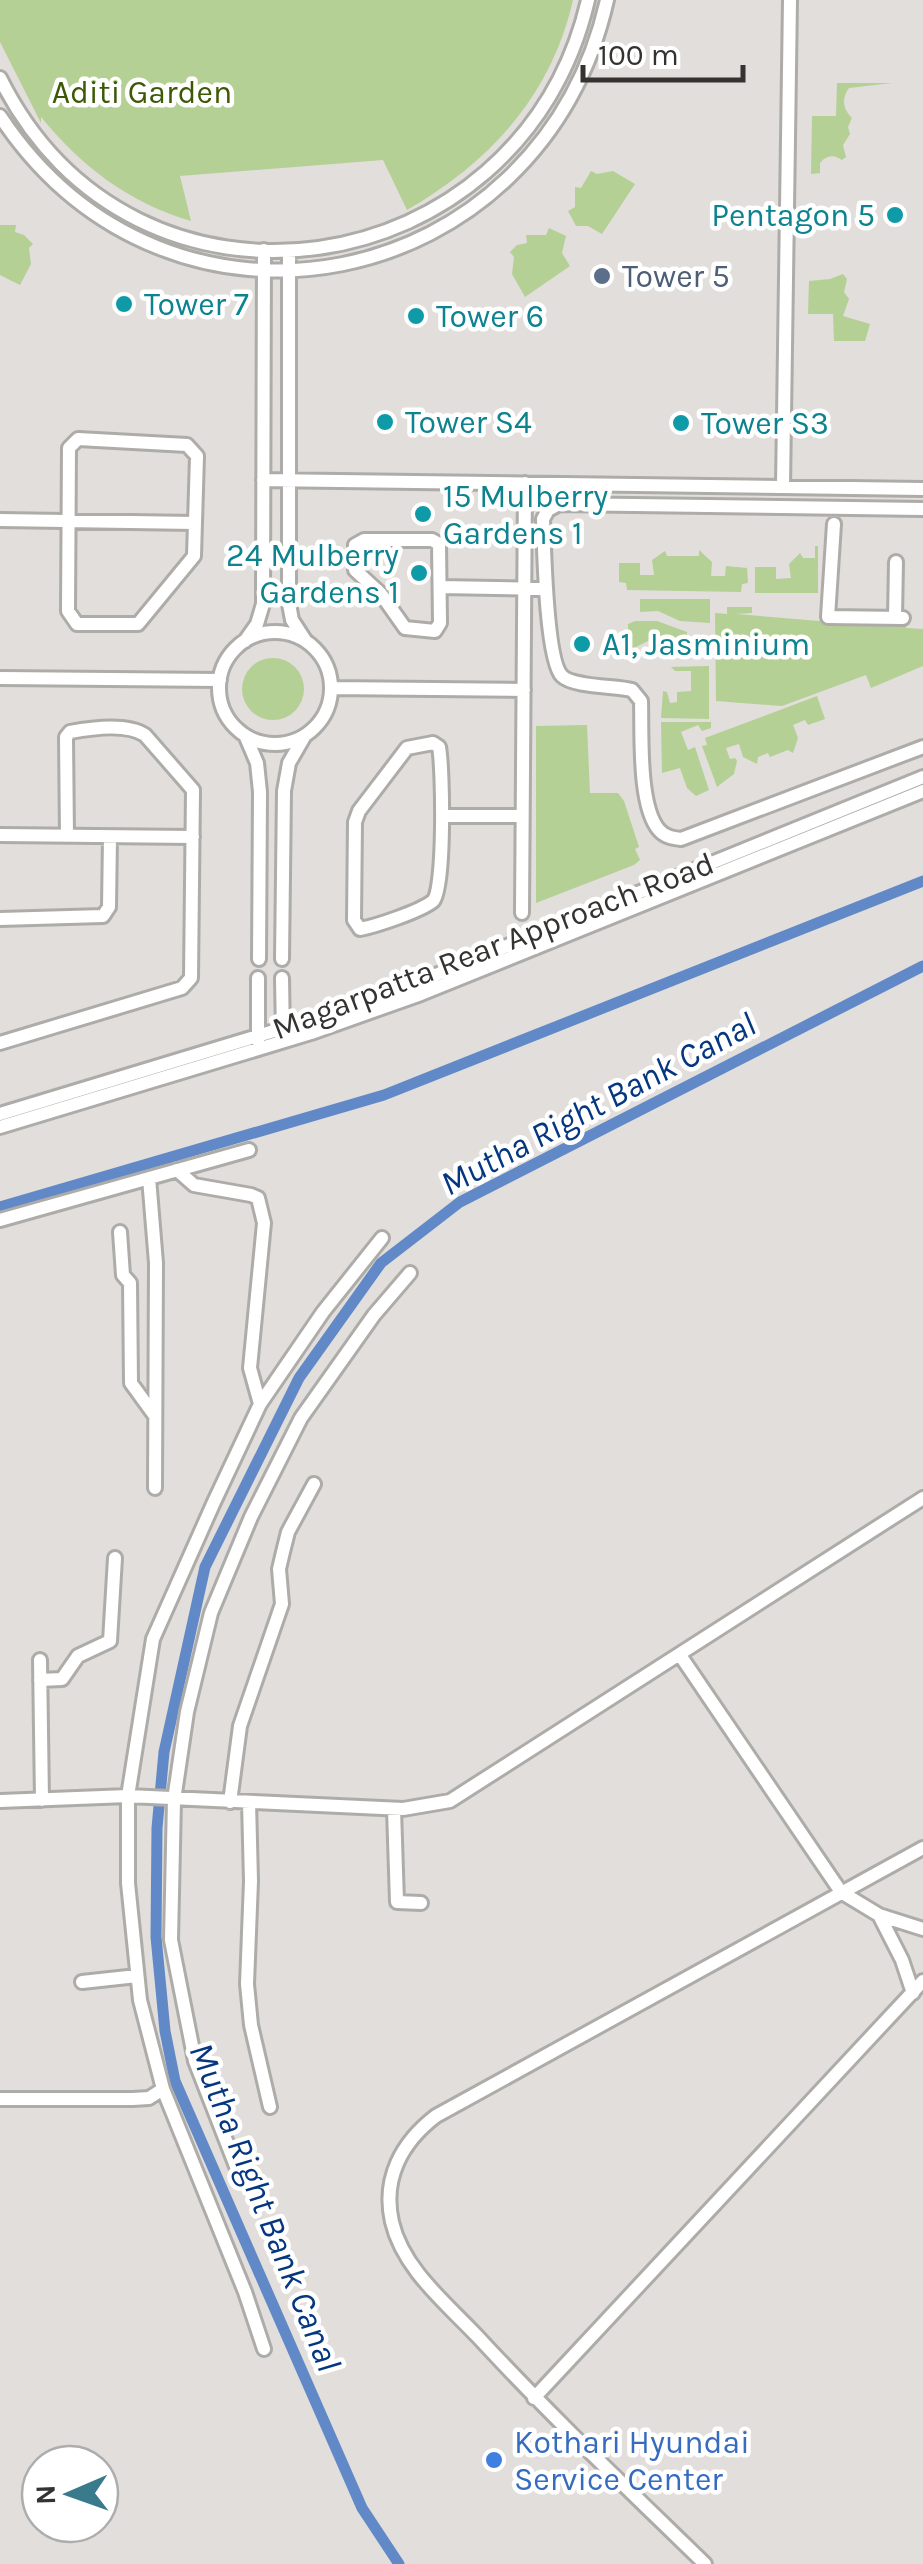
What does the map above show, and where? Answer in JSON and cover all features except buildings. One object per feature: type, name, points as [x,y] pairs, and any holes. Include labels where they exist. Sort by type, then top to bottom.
[{"type":"street","points":[[0,78],[49,149],[110,200],[180,235],[264,250],[337,246],[394,230],[446,204],[478,180],[521,138],[544,106],[572,54],[588,0]]},
{"type":"street","points":[[0,116],[50,178],[117,228],[155,246],[195,259],[264,270],[340,265],[400,248],[456,220],[490,195],[536,151],[566,108],[589,61],[608,0]]},
{"type":"street","points":[[783,487],[790,0]]},
{"type":"street","points":[[258,958],[257,763],[245,735],[225,712],[220,680],[233,651],[256,624],[263,604],[264,250]]},
{"type":"street","points":[[282,959],[284,790],[289,763],[326,711],[331,688],[326,664],[292,620],[288,604],[289,251]]},
{"type":"street","points":[[78,439],[188,445],[197,456],[195,523],[194,556],[190,564],[145,618],[128,626],[76,624],[71,620],[69,448],[78,439]]},
{"type":"street","points":[[264,480],[923,489]]},
{"type":"street","points":[[522,913],[525,483]]},
{"type":"street","points":[[840,488],[840,508]]},
{"type":"street","points":[[923,509],[559,504],[548,510],[543,519],[546,589],[556,663],[562,676],[573,682],[632,690],[641,702],[647,797],[657,828],[669,837],[681,838],[923,747]]},
{"type":"street","points":[[0,520],[195,523]]},
{"type":"street","points":[[834,524],[828,616],[898,618],[896,562]]},
{"type":"street","points":[[364,540],[436,541],[441,549],[440,587],[438,628],[432,632],[410,631],[381,594],[355,570],[354,545],[364,540]]},
{"type":"street","points":[[440,587],[546,589]]},
{"type":"street","points":[[245,641],[275,632],[305,640]]},
{"type":"street","points":[[0,678],[220,680]]},
{"type":"street","points":[[331,688],[524,690]]},
{"type":"street","points":[[0,1043],[187,984],[193,970],[195,799],[188,780],[146,735],[124,728],[76,730],[66,737],[67,836]]},
{"type":"street","points":[[245,735],[276,744],[306,735]]},
{"type":"street","points":[[433,743],[439,747],[442,816],[438,893],[434,900],[360,929],[354,920],[356,822],[374,788],[407,748],[433,743]]},
{"type":"street","name":"Magarpatta Rear Approach Road","points":[[283,1035],[923,777]]},
{"type":"street","name":"Magarpatta Rear Approach Road","points":[[0,1114],[421,994],[923,791]]},
{"type":"street","points":[[442,816],[522,816]]},
{"type":"street","points":[[0,836],[193,838]]},
{"type":"street","points":[[0,919],[103,916],[108,908],[110,837]]},
{"type":"street","points":[[258,978],[258,1042]]},
{"type":"street","points":[[282,978],[283,1035]]},
{"type":"street","name":"Magarpatta Rear Approach Road","points":[[0,1127],[258,1042]]},
{"type":"street","points":[[0,1220],[249,1150]]},
{"type":"street","points":[[177,1170],[194,1185],[251,1195],[262,1206],[264,1223],[250,1368],[260,1404]]},
{"type":"street","points":[[149,1178],[156,1263],[154,1488]]},
{"type":"street","points":[[120,1232],[123,1275],[130,1283],[131,1383],[156,1418]]},
{"type":"street","points":[[264,2349],[163,2089],[140,2000],[128,1884],[134,1797],[153,1639],[260,1404],[323,1312],[382,1238]]},
{"type":"street","points":[[241,2178],[195,2062],[171,1940],[170,1800],[186,1712],[211,1613],[251,1517],[301,1418],[374,1315],[410,1273]]},
{"type":"street","points":[[230,1802],[240,1726],[282,1604],[282,1552],[288,1532],[314,1484]]},
{"type":"street","points":[[0,1802],[134,1797],[394,1809],[437,1805],[462,1795],[923,1498]]},
{"type":"street","points":[[40,1680],[62,1679],[78,1656],[110,1640],[116,1558]]},
{"type":"street","points":[[680,1655],[842,1892],[879,1916],[923,1929]]},
{"type":"street","points":[[40,1660],[42,1800]]},
{"type":"street","points":[[249,1802],[247,1984],[251,2025],[270,2107]]},
{"type":"street","points":[[394,1809],[397,1902],[421,1903]]},
{"type":"street","points":[[705,2564],[534,2398],[416,2272],[392,2221],[390,2203],[396,2162],[405,2144],[436,2116],[923,1848]]},
{"type":"street","points":[[534,2398],[918,1987],[879,1916]]},
{"type":"street","points":[[82,1982],[138,1976]]},
{"type":"street","points":[[0,2099],[133,2099],[149,2098],[163,2089]]},
{"type":"green space","name":"Aditi Garden","points":[[0,0],[573,0],[549,67],[513,123],[465,170],[407,210],[383,160],[180,176],[191,221],[147,204],[108,181],[41,117],[41,123],[0,42]]},
{"type":"green space","points":[[837,83],[892,83],[849,88],[844,100],[852,118],[850,134],[843,145],[846,157],[827,157],[820,163],[820,173],[811,174],[812,116],[836,116]]},
{"type":"green space","points":[[591,171],[613,171],[635,184],[602,234],[588,226],[576,226],[568,211],[575,207],[575,187],[581,188]]},
{"type":"green space","points":[[0,225],[16,225],[15,232],[33,244],[29,248],[31,264],[20,285],[0,275]]},
{"type":"green space","points":[[549,228],[566,236],[562,253],[570,266],[525,297],[512,274],[514,257],[510,252],[527,243],[526,235],[546,235]]},
{"type":"green space","points":[[843,274],[847,279],[844,292],[849,299],[843,316],[870,324],[865,341],[834,341],[833,314],[808,314],[809,281]]},
{"type":"green space","points":[[815,546],[818,593],[755,593],[755,567],[776,567],[776,579],[791,578],[789,564],[800,553],[803,558],[815,558]]},
{"type":"green space","points":[[699,550],[712,562],[711,576],[725,576],[726,566],[747,568],[748,583],[742,584],[741,592],[627,590],[626,583],[619,582],[619,563],[640,563],[640,575],[654,575],[652,560],[665,551],[667,556],[699,556]]},
{"type":"green space","points":[[640,599],[710,599],[710,623],[680,621],[658,611],[640,612]]},
{"type":"green space","points":[[727,607],[752,607],[752,613],[736,614],[880,626],[881,622],[905,622],[906,628],[923,629],[923,666],[871,688],[866,675],[782,706],[716,701],[715,613],[727,614]]},
{"type":"green space","points":[[657,621],[687,632],[687,644],[681,645],[681,652],[672,653],[671,638],[654,638],[628,651],[628,624]]},
{"type":"green space","points":[[273,658],[295,667],[304,689],[295,711],[273,720],[251,711],[242,689],[251,667]]},
{"type":"green space","points":[[709,666],[709,719],[661,718],[663,691],[670,703],[677,702],[677,692],[691,691],[691,671],[675,671],[671,667]]},
{"type":"green space","points":[[817,696],[825,719],[793,725],[798,738],[793,753],[788,750],[770,757],[768,753],[758,757],[757,764],[743,757],[739,744],[726,748],[730,759],[737,761],[734,774],[717,787],[702,746],[707,745],[705,738]]},
{"type":"green space","points":[[661,722],[711,722],[711,728],[702,731],[698,725],[681,732],[688,750],[695,747],[709,790],[696,796],[687,788],[680,768],[662,773]]},
{"type":"green space","points":[[587,725],[590,793],[618,793],[624,801],[640,860],[536,903],[536,726]]},
{"type":"waterway","points":[[0,1207],[384,1095],[923,881]]},
{"type":"waterway","name":"Mutha Right Bank Canal","points":[[399,2564],[362,2508],[175,2081],[165,2031],[156,1937],[157,1828],[164,1752],[205,1567],[299,1378],[381,1263],[460,1202],[923,966]]},
{"type":"place","name":"Pentagon 5","points":[[895,215]]},
{"type":"place","name":"Tower 5","points":[[602,276]]},
{"type":"place","name":"Tower 7","points":[[124,304]]},
{"type":"place","name":"Tower 6","points":[[416,316]]},
{"type":"place","name":"Tower S4","points":[[385,422]]},
{"type":"place","name":"Tower S3","points":[[681,423]]},
{"type":"place","name":"15 Mulberry Gardens 1","points":[[423,514]]},
{"type":"place","name":"24 Mulberry Gardens 1","points":[[419,573]]},
{"type":"place","name":"A1, Jasminium","points":[[582,644]]},
{"type":"place","name":"Kothari Hyundai Service Center","points":[[494,2460]]}]
